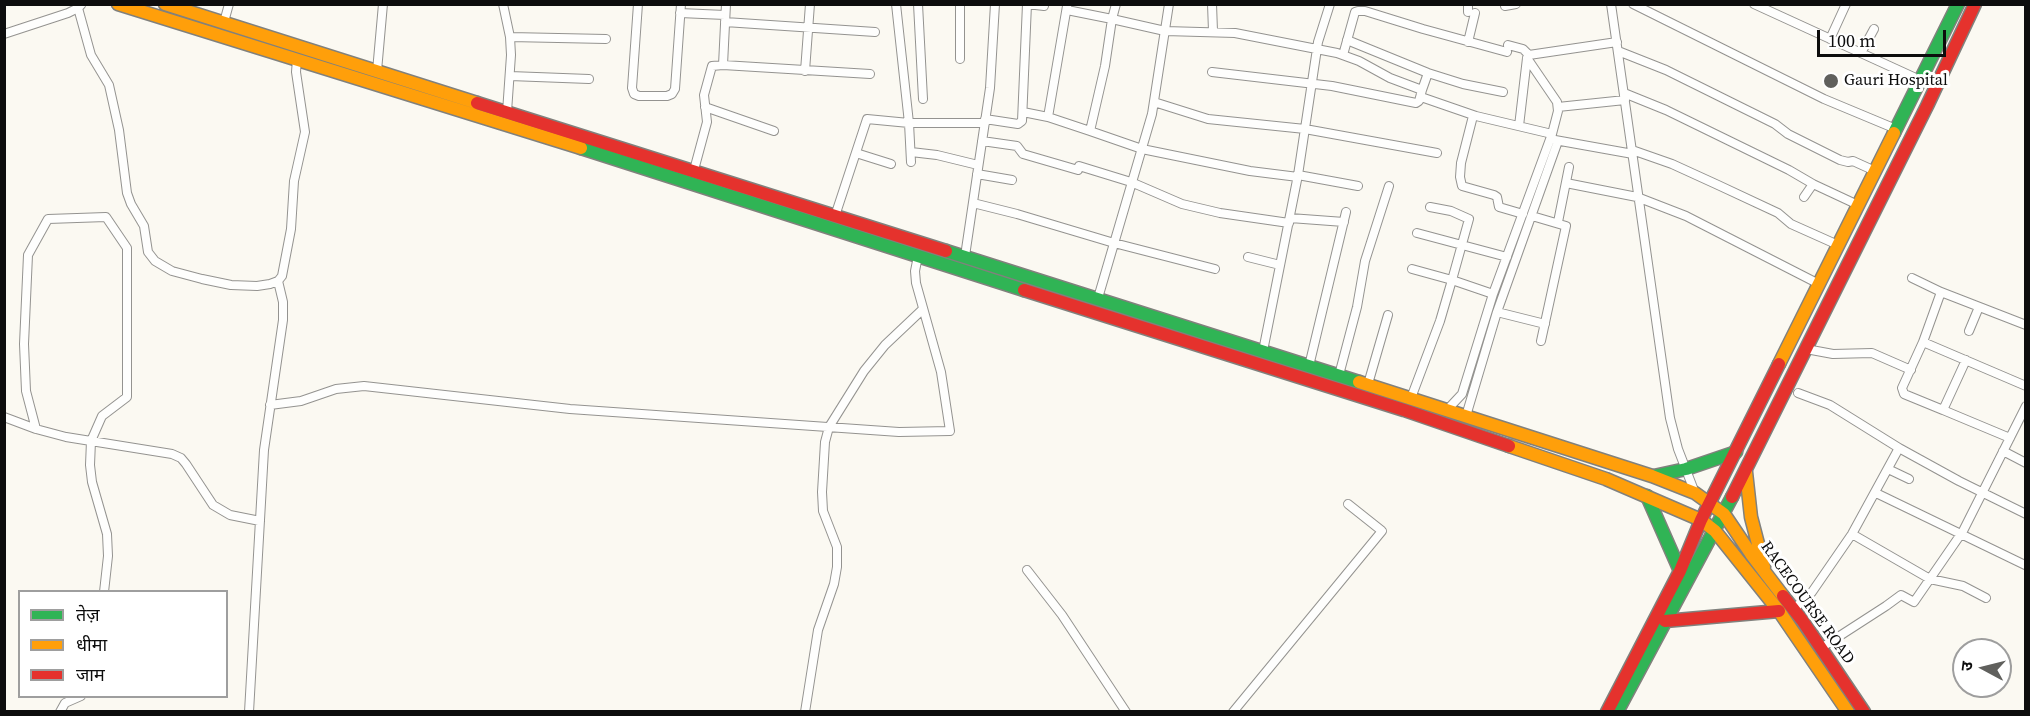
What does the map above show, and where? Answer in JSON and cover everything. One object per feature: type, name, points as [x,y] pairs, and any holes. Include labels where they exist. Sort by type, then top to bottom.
[{"type":"main road","name":"RACECOURSE ROAD","points":[[118,4],[1393,406],[1606,479],[1701,520],[1715,531],[1779,611],[1848,711]]},
{"type":"main road","name":"RACECOURSE ROAD","points":[[165,4],[199,9],[224,22],[1368,384],[1652,476],[1695,493],[1724,514],[1794,609],[1864,711]]},
{"type":"main road","points":[[1607,711],[1680,571],[1701,520],[1958,4]]},
{"type":"main road","points":[[1617,711],[1746,471],[1927,106],[1975,4]]},
{"type":"main road","points":[[1652,476],[1686,469],[1736,452]]},
{"type":"main road","points":[[1746,471],[1751,518],[1765,572]]},
{"type":"main road","points":[[1647,496],[1680,571]]},
{"type":"main road","points":[[1665,621],[1779,611]]},
{"type":"street","points":[[224,22],[229,4]]},
{"type":"street","points":[[377,71],[383,4]]},
{"type":"street","points":[[503,4],[510,37],[507,112]]},
{"type":"street","points":[[638,4],[632,88],[634,94],[639,96],[672,94],[675,89],[680,9],[725,18],[808,28],[875,32]]},
{"type":"street","points":[[723,65],[726,4]]},
{"type":"street","points":[[806,71],[810,4]]},
{"type":"street","points":[[896,4],[911,162]]},
{"type":"street","points":[[918,4],[923,99]]},
{"type":"street","points":[[960,4],[960,59]]},
{"type":"street","points":[[965,256],[990,88],[995,4]]},
{"type":"street","points":[[835,216],[867,119],[909,123],[985,121],[1018,124],[1022,121],[1027,4],[1044,6]]},
{"type":"street","points":[[1090,131],[1116,4]]},
{"type":"street","points":[[1098,298],[1154,102],[1168,4]]},
{"type":"street","points":[[1212,4],[1213,31]]},
{"type":"street","points":[[1263,351],[1298,176],[1317,49],[1330,4]]},
{"type":"street","points":[[1505,6],[1516,4]]},
{"type":"street","points":[[1611,4],[1670,418],[1695,493]]},
{"type":"street","points":[[1633,4],[1775,76],[1896,129]]},
{"type":"street","points":[[1754,4],[1920,80]]},
{"type":"street","points":[[1777,15],[1782,4]]},
{"type":"street","points":[[1830,39],[1846,4]]},
{"type":"street","points":[[4,34],[80,6],[91,55],[109,85],[119,130],[127,193],[144,226],[145,246],[151,256],[172,271],[224,284],[257,286],[278,281],[282,276],[289,247],[294,181],[305,132],[296,72],[297,59]]},
{"type":"street","points":[[1048,117],[1067,7],[1165,31],[1235,33],[1343,55],[1473,116],[1519,126],[1554,138],[1632,152],[1672,164],[1778,213],[1791,224],[1838,245]]},
{"type":"street","points":[[1468,42],[1470,10]]},
{"type":"street","points":[[1343,55],[1355,12],[1365,11],[1468,42],[1508,49],[1523,49],[1557,102],[1554,138],[1497,312],[1466,416]]},
{"type":"street","points":[[1861,53],[1874,29]]},
{"type":"street","points":[[510,37],[606,39]]},
{"type":"street","points":[[1347,40],[1428,73],[1463,84],[1503,92]]},
{"type":"street","points":[[1528,56],[1617,42]]},
{"type":"street","points":[[1618,51],[1666,70],[1775,124],[1788,134],[1840,160],[1848,162],[1853,160],[1875,171]]},
{"type":"street","points":[[1519,126],[1528,56]]},
{"type":"street","points":[[694,170],[707,122],[704,95],[710,72],[716,64],[870,74]]},
{"type":"street","points":[[1212,72],[1312,83],[1416,103],[1428,73]]},
{"type":"street","points":[[510,76],[589,79]]},
{"type":"street","points":[[1558,107],[1624,96],[1675,114],[1858,205]]},
{"type":"street","points":[[1154,102],[1208,119],[1305,129],[1437,153]]},
{"type":"street","points":[[705,107],[774,131]]},
{"type":"street","points":[[1023,112],[1048,117],[1142,149],[1250,171],[1358,186]]},
{"type":"street","points":[[1473,116],[1461,163],[1462,186],[1494,195],[1497,197],[1499,207],[1523,214],[1531,210]]},
{"type":"street","points":[[982,141],[1017,146],[1023,154],[1131,182],[1182,204],[1220,213],[1289,223]]},
{"type":"street","points":[[911,152],[978,165]]},
{"type":"street","points":[[856,153],[891,164]]},
{"type":"street","points":[[1558,222],[1569,167]]},
{"type":"street","points":[[977,174],[1012,180]]},
{"type":"street","points":[[1566,183],[1637,197],[1686,216],[1819,284]]},
{"type":"street","points":[[1804,197],[1813,184]]},
{"type":"street","points":[[1339,375],[1357,307],[1365,261],[1389,186]]},
{"type":"street","points":[[973,203],[1215,269]]},
{"type":"street","points":[[1411,398],[1440,321],[1469,219],[1451,211],[1430,207]]},
{"type":"street","points":[[1531,210],[1564,224],[1566,229],[1541,341]]},
{"type":"street","points":[[1309,366],[1346,212]]},
{"type":"street","points":[[1447,410],[1462,394],[1493,294],[1523,214]]},
{"type":"street","points":[[36,429],[26,391],[24,344],[28,255],[48,219],[106,217],[127,248],[127,397],[102,416],[91,441],[92,482],[107,534],[108,556],[104,590]]},
{"type":"street","points":[[1289,223],[1290,218],[1344,222]]},
{"type":"street","points":[[1418,233],[1507,257]]},
{"type":"street","points":[[270,405],[301,401],[349,386],[364,386],[570,409],[899,432],[950,431],[941,372],[916,283],[915,271],[918,256]]},
{"type":"street","points":[[1248,258],[1280,265]]},
{"type":"street","points":[[1412,269],[1493,294]]},
{"type":"street","points":[[1912,278],[2025,326]]},
{"type":"street","points":[[249,711],[264,450],[283,320],[283,302],[278,281]]},
{"type":"street","points":[[1941,292],[1923,342],[1902,388],[1904,394],[2010,438]]},
{"type":"street","points":[[1968,331],[1979,307]]},
{"type":"street","points":[[805,711],[818,630],[834,584],[837,567],[837,547],[824,511],[822,492],[825,442],[829,427],[864,371],[885,345],[922,310]]},
{"type":"street","points":[[1497,312],[1545,324]]},
{"type":"street","points":[[1368,384],[1388,315]]},
{"type":"street","points":[[1923,342],[2025,386]]},
{"type":"street","points":[[1806,349],[1833,354],[1872,353],[1911,370]]},
{"type":"street","points":[[1943,410],[1965,360]]},
{"type":"street","points":[[1798,393],[1830,405],[1899,448],[2025,514]]},
{"type":"street","points":[[1821,648],[1901,595],[1914,602],[1961,533],[2025,406]]},
{"type":"street","points":[[4,417],[36,429],[91,441],[172,454],[186,464],[213,505],[230,515],[260,521]]},
{"type":"street","points":[[1794,609],[1812,592],[1852,534],[1899,448]]},
{"type":"street","points":[[2003,451],[2025,463]]},
{"type":"street","points":[[1888,469],[1909,479]]},
{"type":"street","points":[[1876,493],[2025,565]]},
{"type":"street","points":[[1233,711],[1382,531],[1348,504]]},
{"type":"street","points":[[1852,534],[1930,579],[1963,586],[1986,598]]},
{"type":"street","points":[[1027,570],[1062,615],[1126,711]]},
{"type":"street","points":[[60,711],[65,703],[76,698]]},
{"type":"traffic: fast","points":[[1894,133],[1958,4]]},
{"type":"traffic: fast","points":[[581,148],[1024,290]]},
{"type":"traffic: fast","points":[[946,251],[1359,382]]},
{"type":"traffic: fast","points":[[1654,476],[1686,469],[1736,452]]},
{"type":"traffic: fast","points":[[1647,496],[1680,571]]},
{"type":"traffic: fast","points":[[1617,712],[1732,497]]},
{"type":"traffic: slow","points":[[118,4],[581,148]]},
{"type":"traffic: slow","points":[[165,4],[477,103]]},
{"type":"traffic: slow","points":[[1779,364],[1894,133]]},
{"type":"traffic: slow","points":[[1359,382],[1652,476],[1695,493],[1724,514],[1783,596]]},
{"type":"traffic: slow","points":[[1509,446],[1606,479],[1701,520],[1715,531],[1779,611],[1848,712]]},
{"type":"traffic: slow","points":[[1746,472],[1751,517],[1764,567]]},
{"type":"traffic: jam","points":[[1732,497],[1927,106],[1975,4]]},
{"type":"traffic: jam","points":[[477,103],[946,251]]},
{"type":"traffic: jam","points":[[1024,290],[1404,410],[1509,446]]},
{"type":"traffic: jam","points":[[1607,712],[1680,571],[1701,520],[1779,364]]},
{"type":"traffic: jam","points":[[1783,596],[1802,620],[1864,712]]},
{"type":"traffic: jam","points":[[1665,621],[1779,611]]},
{"type":"place","name":"Gauri Hospital","points":[[1831,81]]}]
